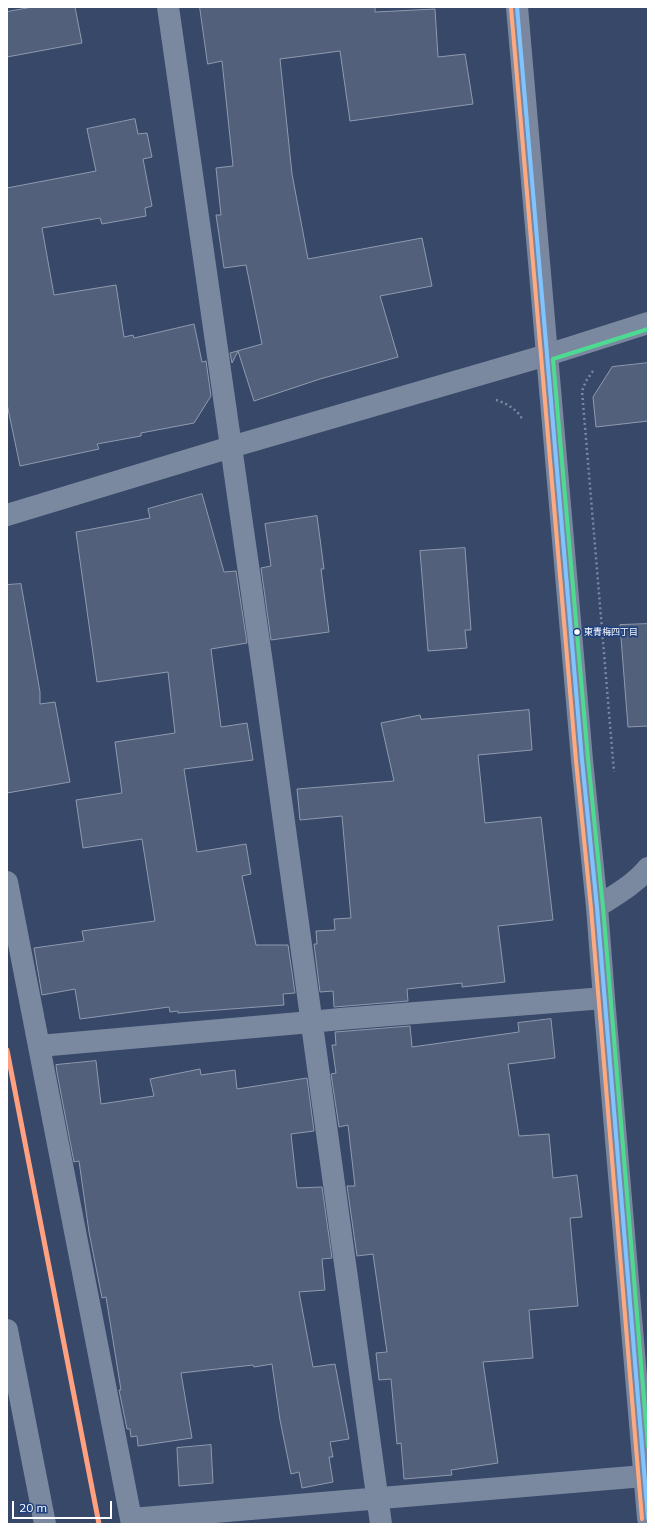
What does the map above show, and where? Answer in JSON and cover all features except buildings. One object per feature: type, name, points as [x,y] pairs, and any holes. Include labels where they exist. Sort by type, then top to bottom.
[{"type":"main road","points":[[517,7],[582,760],[597,906],[648,1518]]},
{"type":"street","points":[[168,7],[312,1022],[381,1524]]},
{"type":"street","points":[[7,515],[231,447],[547,355],[648,323]]},
{"type":"street","points":[[597,906],[627,888],[648,868]]},
{"type":"street","points":[[7,882],[132,1521],[378,1498],[644,1476]]},
{"type":"street","points":[[39,1046],[348,1018],[604,998]]},
{"type":"street","points":[[7,1330],[45,1524]]},
{"type":"path","points":[[596,368],[586,381],[582,390],[615,779]]},
{"type":"path","points":[[491,400],[498,400],[514,409],[520,414],[523,422]]},
{"type":"transit line","points":[[517,7],[582,760],[597,907],[648,1518]]},
{"type":"transit line","points":[[511,8],[576,761],[591,908],[642,1519]]},
{"type":"transit line","points":[[648,329],[553,359],[588,759],[603,907],[648,1447]]},
{"type":"transit line","points":[[7,1050],[99,1524]]},
{"type":"place","name":"東青梅四丁目","points":[[577,632]]}]
